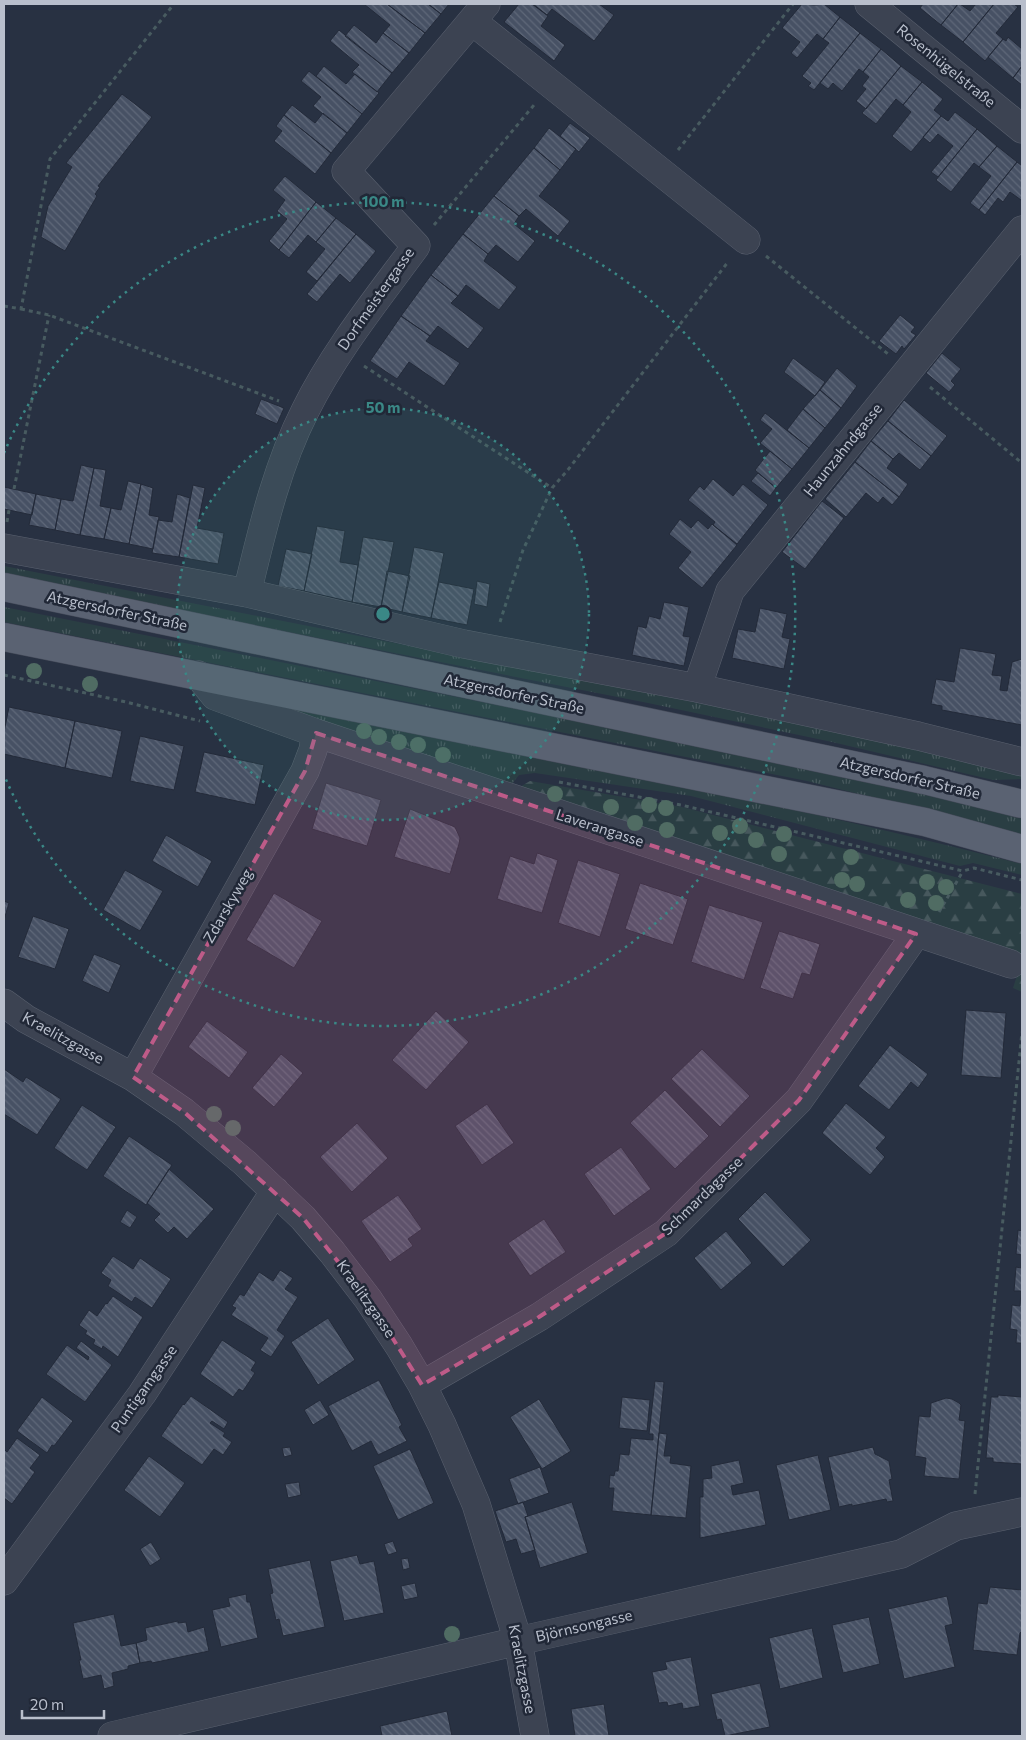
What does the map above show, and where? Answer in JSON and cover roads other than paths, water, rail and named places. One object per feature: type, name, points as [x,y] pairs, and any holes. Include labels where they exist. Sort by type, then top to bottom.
[{"type":"main road","name":"Atzgersdorfer Straße","points":[[4,587],[924,780],[1022,804]]},
{"type":"main road","points":[[4,637],[925,822],[1022,849]]},
{"type":"street","name":"Rosenhügelstraße","points":[[869,4],[1022,129]]},
{"type":"street","points":[[479,12],[552,85],[746,240]]},
{"type":"street","name":"Dorfmeistergasse","points":[[247,593],[266,514],[281,469],[305,411],[340,350],[416,246],[346,170],[479,12]]},
{"type":"street","name":"Haunzahndgasse","points":[[697,688],[730,591],[1022,230]]},
{"type":"street","points":[[4,548],[247,593],[493,649],[697,688],[918,736],[1022,762]]},
{"type":"street","name":"Laverangasse","points":[[198,675],[215,696],[316,733],[1011,964]]},
{"type":"street","name":"Zdarskyweg","points":[[133,1077],[305,771],[313,750],[316,733]]},
{"type":"street","name":"Schmardagasse","points":[[422,1385],[539,1317],[666,1233],[799,1100],[921,935]]},
{"type":"street","name":"Kraelitzgasse","points":[[4,1003],[26,1019],[133,1077],[184,1112],[245,1163],[303,1218],[332,1252],[373,1307],[422,1385],[442,1425],[476,1504],[518,1641],[535,1736]]},
{"type":"street","name":"Puntigamgasse","points":[[4,1581],[142,1394],[275,1191]]},
{"type":"street","name":"Björnsongasse","points":[[112,1736],[902,1554],[956,1526],[1022,1512]]}]
